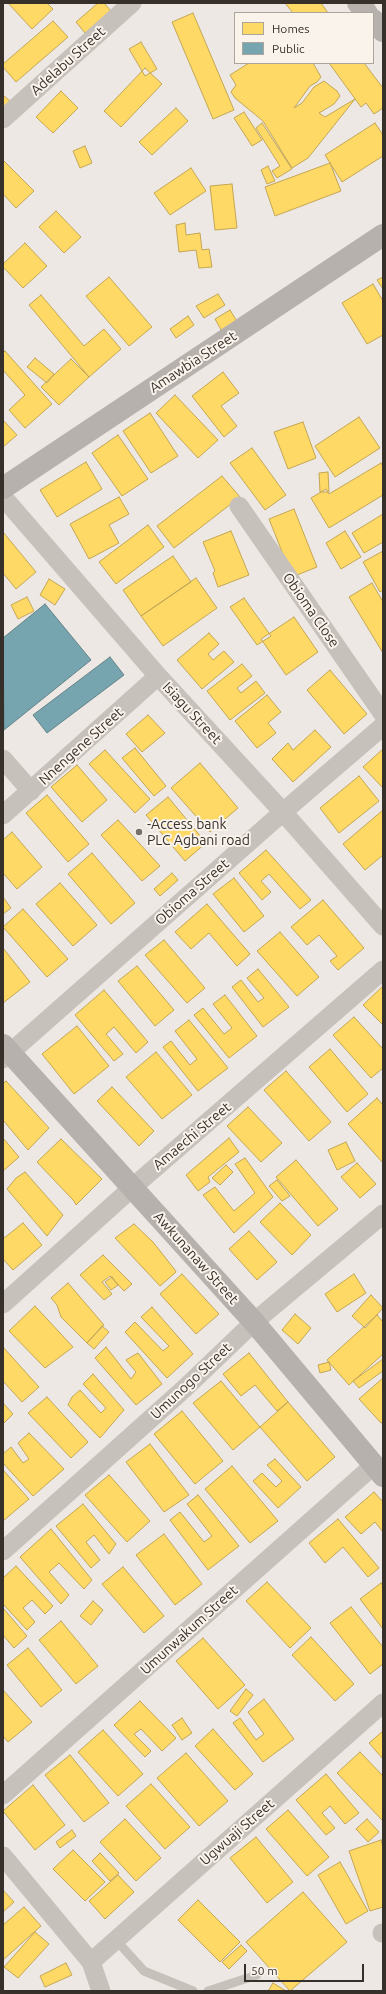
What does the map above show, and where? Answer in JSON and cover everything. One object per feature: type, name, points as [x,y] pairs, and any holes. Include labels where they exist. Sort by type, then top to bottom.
[{"type":"street","name":"Adelabu Street","points":[[3,119],[132,3]]},
{"type":"street","points":[[358,3],[366,12]]},
{"type":"street","points":[[374,21],[383,31]]},
{"type":"street","name":"Amawbia Street","points":[[3,488],[383,235]]},
{"type":"street","name":"Isiagu Street","points":[[3,497],[158,676],[283,812],[383,926]]},
{"type":"street","name":"Obioma Close","points":[[239,506],[383,714]]},
{"type":"street","name":"Nnengene Street","points":[[3,815],[158,676]]},
{"type":"street","name":"Obioma Street","points":[[5,1052],[383,726]]},
{"type":"street","points":[[3,759],[31,790]]},
{"type":"street","name":"Amaechi Street","points":[[3,1304],[133,1187],[383,970]]},
{"type":"street","name":"Awkunanaw Street","points":[[5,1052],[133,1187],[254,1322],[378,1470]]},
{"type":"street","name":"Umunogo Street","points":[[3,1551],[185,1388],[254,1322],[383,1214]]},
{"type":"street","name":"Umunwakum Street","points":[[3,1795],[378,1470]]},
{"type":"street","name":"Ugwuaji Street","points":[[91,1962],[383,1703]]},
{"type":"street","points":[[3,1856],[91,1962],[101,1991]]},
{"type":"lane","points":[[116,1940],[144,1971],[193,1991]]},
{"type":"lane","points":[[208,1991],[257,1975]]},
{"type":"building: Homes","points":[[8,3],[47,3],[53,9],[32,29]]},
{"type":"building: Homes","points":[[98,3],[104,3],[111,11],[85,33],[76,22]]},
{"type":"building: Homes","points":[[285,3],[321,3],[327,12],[292,12]]},
{"type":"building: Homes","points":[[193,13],[234,110],[213,119],[172,22]]},
{"type":"building: Homes","points":[[53,21],[68,37],[16,82],[3,67],[3,64]]},
{"type":"building: Homes","points":[[141,42],[157,69],[145,76],[129,49]]},
{"type":"building: Homes","points":[[247,64],[314,64],[321,77],[317,82],[310,86],[294,108],[302,103],[314,87],[324,81],[337,91],[340,96],[334,104],[319,113],[325,117],[355,99],[308,158],[292,168],[263,121],[235,98],[231,92],[236,85],[230,75]]},
{"type":"building: Homes","points":[[330,64],[365,64],[383,88],[383,108],[374,114],[366,103],[361,107]]},
{"type":"building: Homes","points":[[145,68],[162,84],[121,127],[104,111]]},
{"type":"building: Homes","points":[[61,91],[78,108],[53,133],[36,117]]},
{"type":"building: Homes","points":[[3,95],[11,102],[3,110]]},
{"type":"building: Homes","points":[[176,108],[188,121],[152,155],[139,142]]},
{"type":"building: Homes","points":[[244,112],[262,140],[252,146],[234,118]]},
{"type":"building: Homes","points":[[262,123],[292,169],[277,178],[272,171],[280,166],[256,128]]},
{"type":"building: Homes","points":[[375,123],[383,135],[383,156],[342,182],[325,155]]},
{"type":"building: Homes","points":[[85,146],[92,163],[80,168],[73,151]]},
{"type":"building: Homes","points":[[3,160],[34,191],[16,208],[3,194]]},
{"type":"building: Homes","points":[[330,163],[341,191],[275,216],[265,187]]},
{"type":"building: Homes","points":[[268,166],[275,181],[267,184],[261,170]]},
{"type":"building: Homes","points":[[191,168],[206,191],[170,215],[154,193]]},
{"type":"building: Homes","points":[[232,184],[237,228],[215,230],[210,186]]},
{"type":"building: Homes","points":[[56,211],[81,237],[64,253],[39,227]]},
{"type":"building: Homes","points":[[185,223],[186,235],[200,233],[202,250],[209,249],[212,267],[199,268],[196,250],[179,252],[176,225]]},
{"type":"building: Homes","points":[[25,243],[47,266],[23,288],[3,267],[3,264]]},
{"type":"building: Homes","points":[[109,277],[152,327],[129,346],[86,296]]},
{"type":"building: Homes","points":[[383,277],[383,289],[377,280]]},
{"type":"building: Homes","points":[[373,284],[383,301],[383,335],[367,344],[342,303]]},
{"type":"building: Homes","points":[[218,294],[225,305],[204,318],[196,306]]},
{"type":"building: Homes","points":[[41,295],[84,346],[104,329],[121,349],[89,377],[29,305]]},
{"type":"building: Homes","points":[[230,310],[240,326],[224,335],[215,319]]},
{"type":"building: Homes","points":[[188,316],[194,325],[176,338],[170,329]]},
{"type":"building: Homes","points":[[5,351],[52,404],[25,428],[9,410],[25,395],[3,370],[3,353]]},
{"type":"building: Homes","points":[[35,358],[54,374],[47,383],[27,367]]},
{"type":"building: Homes","points":[[71,359],[89,377],[59,405],[41,387]]},
{"type":"building: Homes","points":[[223,372],[239,393],[221,406],[237,426],[224,437],[192,396]]},
{"type":"building: Homes","points":[[175,395],[218,440],[198,458],[156,413]]},
{"type":"building: Homes","points":[[150,413],[178,456],[151,473],[123,431]]},
{"type":"building: Homes","points":[[359,417],[380,448],[335,477],[315,446]]},
{"type":"building: Homes","points":[[3,420],[17,435],[3,447]]},
{"type":"building: Homes","points":[[303,422],[316,458],[288,469],[274,432]]},
{"type":"building: Homes","points":[[118,435],[148,479],[122,496],[92,453]]},
{"type":"building: Homes","points":[[252,448],[286,495],[265,510],[230,463]]},
{"type":"building: Homes","points":[[86,462],[102,489],[57,517],[40,490]]},
{"type":"building: Homes","points":[[381,463],[383,467],[383,495],[329,528],[311,498],[326,489],[329,494]]},
{"type":"building: Homes","points":[[328,472],[329,492],[320,492],[319,473]]},
{"type":"building: Homes","points":[[222,476],[240,497],[174,548],[157,526]]},
{"type":"building: Homes","points":[[119,497],[129,514],[109,525],[119,543],[89,559],[70,524]]},
{"type":"building: Homes","points":[[294,509],[317,567],[292,577],[269,519]]},
{"type":"building: Homes","points":[[383,514],[383,542],[364,553],[352,533]]},
{"type":"building: Homes","points":[[148,525],[164,547],[116,584],[99,562]]},
{"type":"building: Homes","points":[[231,531],[249,575],[218,587],[213,573],[215,571],[203,542]]},
{"type":"building: Homes","points":[[345,531],[361,557],[341,569],[326,543]]},
{"type":"building: Homes","points":[[3,532],[36,572],[16,589],[3,573]]},
{"type":"building: Homes","points":[[383,551],[383,590],[380,592],[363,562]]},
{"type":"building: Homes","points":[[173,556],[191,582],[141,616],[123,590]]},
{"type":"building: Homes","points":[[196,578],[217,608],[163,646],[141,616]]},
{"type":"building: Homes","points":[[49,579],[65,589],[55,605],[40,595]]},
{"type":"building: Homes","points":[[372,583],[383,602],[383,653],[349,597]]},
{"type":"building: Homes","points":[[27,597],[34,611],[18,619],[11,605]]},
{"type":"building: Homes","points":[[244,598],[271,636],[257,645],[230,607]]},
{"type":"building: Homes","points":[[294,617],[318,652],[286,675],[261,639]]},
{"type":"building: Homes","points":[[209,633],[219,644],[208,654],[213,660],[224,651],[234,662],[202,689],[177,660]]},
{"type":"building: Homes","points":[[242,664],[252,676],[237,688],[241,693],[256,681],[265,693],[230,720],[207,691]]},
{"type":"building: Homes","points":[[330,670],[367,714],[344,734],[307,690]]},
{"type":"building: Homes","points":[[267,695],[281,712],[268,723],[276,733],[257,748],[235,721]]},
{"type":"building: Homes","points":[[148,715],[165,733],[142,752],[126,734]]},
{"type":"building: Homes","points":[[315,730],[331,747],[293,782],[272,759],[288,743],[293,750]]},
{"type":"building: Homes","points":[[135,748],[166,786],[154,796],[122,758]]},
{"type":"building: Homes","points":[[383,749],[383,788],[363,767]]},
{"type":"building: Homes","points":[[105,750],[150,799],[135,813],[89,764]]},
{"type":"building: Homes","points":[[200,763],[238,808],[210,832],[171,788]]},
{"type":"building: Homes","points":[[77,765],[107,800],[82,822],[51,787]]},
{"type":"building: Homes","points":[[359,776],[379,801],[339,833],[320,808]]},
{"type":"building: Homes","points":[[47,795],[89,844],[68,862],[26,813]]},
{"type":"building: Homes","points":[[168,797],[206,843],[185,861],[146,815]]},
{"type":"building: Homes","points":[[383,810],[383,855],[365,870],[343,844]]},
{"type":"building: Homes","points":[[118,820],[160,866],[142,881],[101,835]]},
{"type":"building: Homes","points":[[12,832],[42,867],[17,889],[3,873],[3,840]]},
{"type":"building: Homes","points":[[266,850],[311,900],[300,909],[269,874],[261,881],[271,892],[262,900],[239,873]]},
{"type":"building: Homes","points":[[92,853],[135,903],[111,924],[68,874]]},
{"type":"building: Homes","points":[[172,873],[178,880],[160,896],[154,889]]},
{"type":"building: Homes","points":[[234,878],[264,916],[244,932],[213,894]]},
{"type":"building: Homes","points":[[60,883],[97,925],[73,946],[36,904]]},
{"type":"building: Homes","points":[[3,897],[11,908],[3,914]]},
{"type":"building: Homes","points":[[323,900],[364,948],[338,970],[330,961],[337,956],[319,935],[307,945],[291,927]]},
{"type":"building: Homes","points":[[207,904],[250,954],[237,966],[209,933],[191,949],[175,932]]},
{"type":"building: Homes","points":[[23,909],[68,959],[47,977],[3,927]]},
{"type":"building: Homes","points":[[280,932],[319,977],[297,996],[257,951]]},
{"type":"building: Homes","points":[[164,940],[205,988],[187,1003],[145,955]]},
{"type":"building: Homes","points":[[3,948],[30,982],[3,1003]]},
{"type":"building: Homes","points":[[137,966],[174,1010],[155,1026],[118,981]]},
{"type":"building: Homes","points":[[258,969],[289,1007],[263,1027],[232,987],[241,980],[258,1002],[264,998],[247,978]]},
{"type":"building: Homes","points":[[383,986],[383,1025],[363,1005]]},
{"type":"building: Homes","points":[[104,990],[148,1042],[136,1053],[114,1027],[106,1034],[123,1054],[114,1061],[75,1015]]},
{"type":"building: Homes","points":[[225,995],[257,1036],[229,1058],[194,1015],[203,1008],[224,1034],[232,1028],[213,1004]]},
{"type":"building: Homes","points":[[354,1017],[383,1049],[383,1068],[371,1078],[333,1035]]},
{"type":"building: Homes","points":[[189,1020],[228,1068],[198,1091],[163,1047],[171,1041],[190,1065],[197,1059],[175,1031]]},
{"type":"building: Homes","points":[[77,1026],[109,1066],[74,1094],[42,1054]]},
{"type":"building: Homes","points":[[330,1049],[368,1094],[347,1112],[309,1067]]},
{"type":"building: Homes","points":[[156,1052],[192,1095],[162,1119],[126,1077]]},
{"type":"building: Homes","points":[[286,1071],[331,1122],[309,1141],[264,1090]]},
{"type":"building: Homes","points":[[6,1081],[49,1128],[28,1150],[3,1120],[3,1084]]},
{"type":"building: Homes","points":[[112,1087],[154,1131],[139,1146],[97,1101]]},
{"type":"building: Homes","points":[[377,1098],[383,1105],[383,1163],[348,1124]]},
{"type":"building: Homes","points":[[248,1107],[282,1143],[261,1162],[227,1126]]},
{"type":"building: Homes","points":[[3,1138],[19,1157],[3,1171]]},
{"type":"building: Homes","points":[[229,1138],[239,1152],[208,1177],[210,1182],[198,1191],[186,1175]]},
{"type":"building: Homes","points":[[61,1139],[102,1179],[76,1205],[74,1201],[37,1162]]},
{"type":"building: Homes","points":[[346,1142],[355,1161],[337,1170],[328,1150]]},
{"type":"building: Homes","points":[[245,1158],[273,1197],[234,1233],[203,1195],[215,1187],[234,1211],[255,1193],[235,1164]]},
{"type":"building: Homes","points":[[296,1160],[338,1209],[318,1226],[276,1177]]},
{"type":"building: Homes","points":[[357,1163],[376,1184],[360,1198],[341,1177]]},
{"type":"building: Homes","points":[[226,1165],[233,1172],[220,1185],[212,1178]]},
{"type":"building: Homes","points":[[25,1172],[63,1215],[47,1236],[7,1189],[16,1178]]},
{"type":"building: Homes","points":[[277,1180],[290,1196],[282,1201],[269,1186]]},
{"type":"building: Homes","points":[[280,1203],[311,1235],[292,1255],[260,1222]]},
{"type":"building: Homes","points":[[23,1223],[42,1245],[13,1270],[3,1259],[3,1237],[4,1238]]},
{"type":"building: Homes","points":[[134,1224],[153,1242],[176,1272],[160,1286],[115,1238]]},
{"type":"building: Homes","points":[[249,1231],[277,1262],[257,1280],[229,1249]]},
{"type":"building: Homes","points":[[103,1255],[132,1284],[124,1291],[110,1276],[102,1282],[112,1294],[104,1300],[80,1275]]},
{"type":"building: Homes","points":[[182,1274],[219,1314],[196,1334],[160,1294]]},
{"type":"building: Homes","points":[[354,1274],[366,1293],[337,1312],[325,1294]]},
{"type":"building: Homes","points":[[112,1277],[118,1285],[111,1290],[105,1282]]},
{"type":"building: Homes","points":[[68,1283],[104,1325],[87,1343],[61,1317],[57,1305],[51,1298]]},
{"type":"building: Homes","points":[[371,1295],[383,1308],[365,1328],[352,1316]]},
{"type":"building: Homes","points":[[35,1306],[73,1347],[45,1368],[9,1331]]},
{"type":"building: Homes","points":[[152,1307],[193,1354],[167,1378],[125,1332],[135,1322],[163,1351],[169,1346],[141,1317]]},
{"type":"building: Homes","points":[[295,1314],[311,1328],[298,1344],[282,1330]]},
{"type":"building: Homes","points":[[377,1315],[383,1322],[383,1354],[349,1385],[327,1360]]},
{"type":"building: Homes","points":[[102,1326],[109,1332],[94,1349],[87,1343]]},
{"type":"building: Homes","points":[[3,1347],[39,1387],[22,1402],[3,1381]]},
{"type":"building: Homes","points":[[106,1347],[131,1379],[136,1372],[126,1360],[138,1353],[162,1384],[136,1405],[95,1358]]},
{"type":"building: Homes","points":[[249,1353],[288,1402],[277,1411],[255,1385],[241,1396],[223,1374]]},
{"type":"building: Homes","points":[[383,1359],[383,1371],[359,1388],[353,1381]]},
{"type":"building: Homes","points":[[329,1362],[331,1370],[320,1373],[318,1365]]},
{"type":"building: Homes","points":[[93,1374],[124,1410],[100,1438],[68,1405],[72,1397],[80,1390],[101,1413],[106,1408],[83,1384]]},
{"type":"building: Homes","points":[[383,1378],[383,1422],[381,1423],[359,1399]]},
{"type":"building: Homes","points":[[221,1381],[260,1427],[233,1450],[193,1403]]},
{"type":"building: Homes","points":[[47,1397],[88,1442],[71,1458],[28,1413]]},
{"type":"building: Homes","points":[[288,1402],[335,1457],[307,1481],[260,1427]]},
{"type":"building: Homes","points":[[3,1403],[13,1414],[3,1424]]},
{"type":"building: Homes","points":[[182,1411],[223,1461],[195,1484],[154,1434]]},
{"type":"building: Homes","points":[[29,1433],[64,1469],[33,1496],[3,1463],[3,1454],[11,1447],[23,1463],[29,1459],[18,1443]]},
{"type":"building: Homes","points":[[150,1444],[189,1495],[164,1512],[126,1462]]},
{"type":"building: Homes","points":[[275,1459],[301,1487],[278,1508],[253,1481],[262,1473],[276,1487],[282,1481],[267,1465]]},
{"type":"building: Homes","points":[[232,1466],[278,1521],[250,1543],[205,1489]]},
{"type":"building: Homes","points":[[3,1470],[29,1499],[3,1521]]},
{"type":"building: Homes","points":[[109,1475],[150,1521],[127,1542],[85,1495]]},
{"type":"building: Homes","points":[[374,1492],[383,1502],[383,1532],[375,1522],[361,1534],[345,1517]]},
{"type":"building: Homes","points":[[198,1495],[239,1546],[208,1570],[170,1520],[180,1512],[204,1542],[212,1536],[187,1504]]},
{"type":"building: Homes","points":[[83,1504],[116,1544],[109,1554],[94,1535],[86,1542],[100,1560],[91,1568],[56,1526]]},
{"type":"building: Homes","points":[[338,1519],[379,1568],[368,1577],[343,1547],[325,1563],[309,1543]]},
{"type":"building: Homes","points":[[51,1529],[92,1580],[84,1589],[59,1563],[49,1572],[69,1595],[61,1604],[20,1557]]},
{"type":"building: Homes","points":[[164,1534],[202,1584],[175,1605],[136,1555]]},
{"type":"building: Homes","points":[[16,1566],[53,1606],[45,1614],[32,1600],[23,1608],[35,1622],[27,1630],[3,1604],[3,1578]]},
{"type":"building: Homes","points":[[123,1567],[164,1616],[144,1633],[102,1584]]},
{"type":"building: Homes","points":[[267,1582],[311,1628],[290,1648],[246,1601]]},
{"type":"building: Homes","points":[[381,1583],[383,1586],[383,1629],[360,1599]]},
{"type":"building: Homes","points":[[93,1601],[103,1610],[91,1625],[80,1616]]},
{"type":"building: Homes","points":[[351,1607],[383,1647],[383,1664],[370,1674],[330,1623]]},
{"type":"building: Homes","points":[[3,1608],[27,1636],[14,1648],[3,1635]]},
{"type":"building: Homes","points":[[61,1621],[98,1666],[76,1684],[39,1640]]},
{"type":"building: Homes","points":[[311,1637],[354,1684],[335,1701],[292,1655]]},
{"type":"building: Homes","points":[[203,1638],[245,1685],[218,1709],[176,1661]]},
{"type":"building: Homes","points":[[28,1648],[62,1690],[41,1707],[7,1665]]},
{"type":"building: Homes","points":[[246,1689],[253,1695],[237,1716],[230,1711]]},
{"type":"building: Homes","points":[[3,1690],[32,1722],[8,1742],[3,1736]]},
{"type":"building: Homes","points":[[264,1699],[294,1739],[263,1762],[233,1723],[240,1718],[256,1740],[264,1734],[248,1712]]},
{"type":"building: Homes","points":[[140,1701],[176,1738],[162,1751],[141,1729],[134,1734],[151,1751],[145,1757],[114,1725]]},
{"type":"building: Homes","points":[[182,1718],[192,1733],[182,1740],[172,1725]]},
{"type":"building: Homes","points":[[213,1729],[253,1774],[235,1790],[195,1746]]},
{"type":"building: Homes","points":[[103,1730],[143,1774],[118,1796],[78,1752]]},
{"type":"building: Homes","points":[[383,1731],[383,1759],[369,1743]]},
{"type":"building: Homes","points":[[360,1752],[383,1776],[383,1821],[337,1773]]},
{"type":"building: Homes","points":[[186,1753],[228,1801],[199,1826],[157,1778]]},
{"type":"building: Homes","points":[[70,1755],[109,1803],[84,1822],[45,1775]]},
{"type":"building: Homes","points":[[326,1774],[359,1813],[345,1824],[330,1806],[322,1813],[335,1828],[326,1835],[296,1800]]},
{"type":"building: Homes","points":[[151,1784],[190,1827],[165,1849],[126,1806]]},
{"type":"building: Homes","points":[[33,1785],[65,1825],[35,1850],[3,1811]]},
{"type":"building: Homes","points":[[288,1810],[329,1857],[307,1876],[266,1829]]},
{"type":"building: Homes","points":[[125,1819],[161,1858],[136,1881],[100,1842]]},
{"type":"building: Homes","points":[[367,1819],[379,1832],[368,1842],[356,1829]]},
{"type":"building: Homes","points":[[72,1830],[76,1836],[60,1848],[56,1842]]},
{"type":"building: Homes","points":[[256,1837],[293,1882],[267,1903],[230,1858]]},
{"type":"building: Homes","points":[[381,1840],[383,1847],[383,1907],[370,1911],[349,1851]]},
{"type":"building: Homes","points":[[73,1850],[105,1882],[85,1901],[53,1869]]},
{"type":"building: Homes","points":[[100,1853],[119,1873],[110,1881],[92,1861]]},
{"type":"building: Homes","points":[[340,1862],[368,1911],[346,1924],[318,1875]]},
{"type":"building: Homes","points":[[118,1875],[134,1892],[105,1919],[89,1901]]},
{"type":"building: Homes","points":[[3,1890],[14,1902],[3,1912]]},
{"type":"building: Homes","points":[[303,1892],[347,1942],[290,1991],[246,1942]]},
{"type":"building: Homes","points":[[198,1900],[240,1942],[220,1962],[178,1920]]},
{"type":"building: Homes","points":[[24,1907],[41,1926],[3,1960],[3,1925]]},
{"type":"building: Homes","points":[[35,1932],[49,1944],[18,1978],[4,1967]]},
{"type":"building: Homes","points":[[241,1945],[247,1951],[229,1969],[222,1962]]},
{"type":"building: Homes","points":[[66,1963],[72,1975],[45,1987],[40,1976]]},
{"type":"building: Homes","points":[[273,1983],[286,1991],[268,1991]]},
{"type":"building: Public","points":[[45,604],[91,660],[4,730],[3,638]]},
{"type":"building: Public","points":[[110,657],[124,675],[47,733],[33,715]]},
{"type":"place","name":"-Access bank PLC Agbani road","points":[[139,832]]}]
